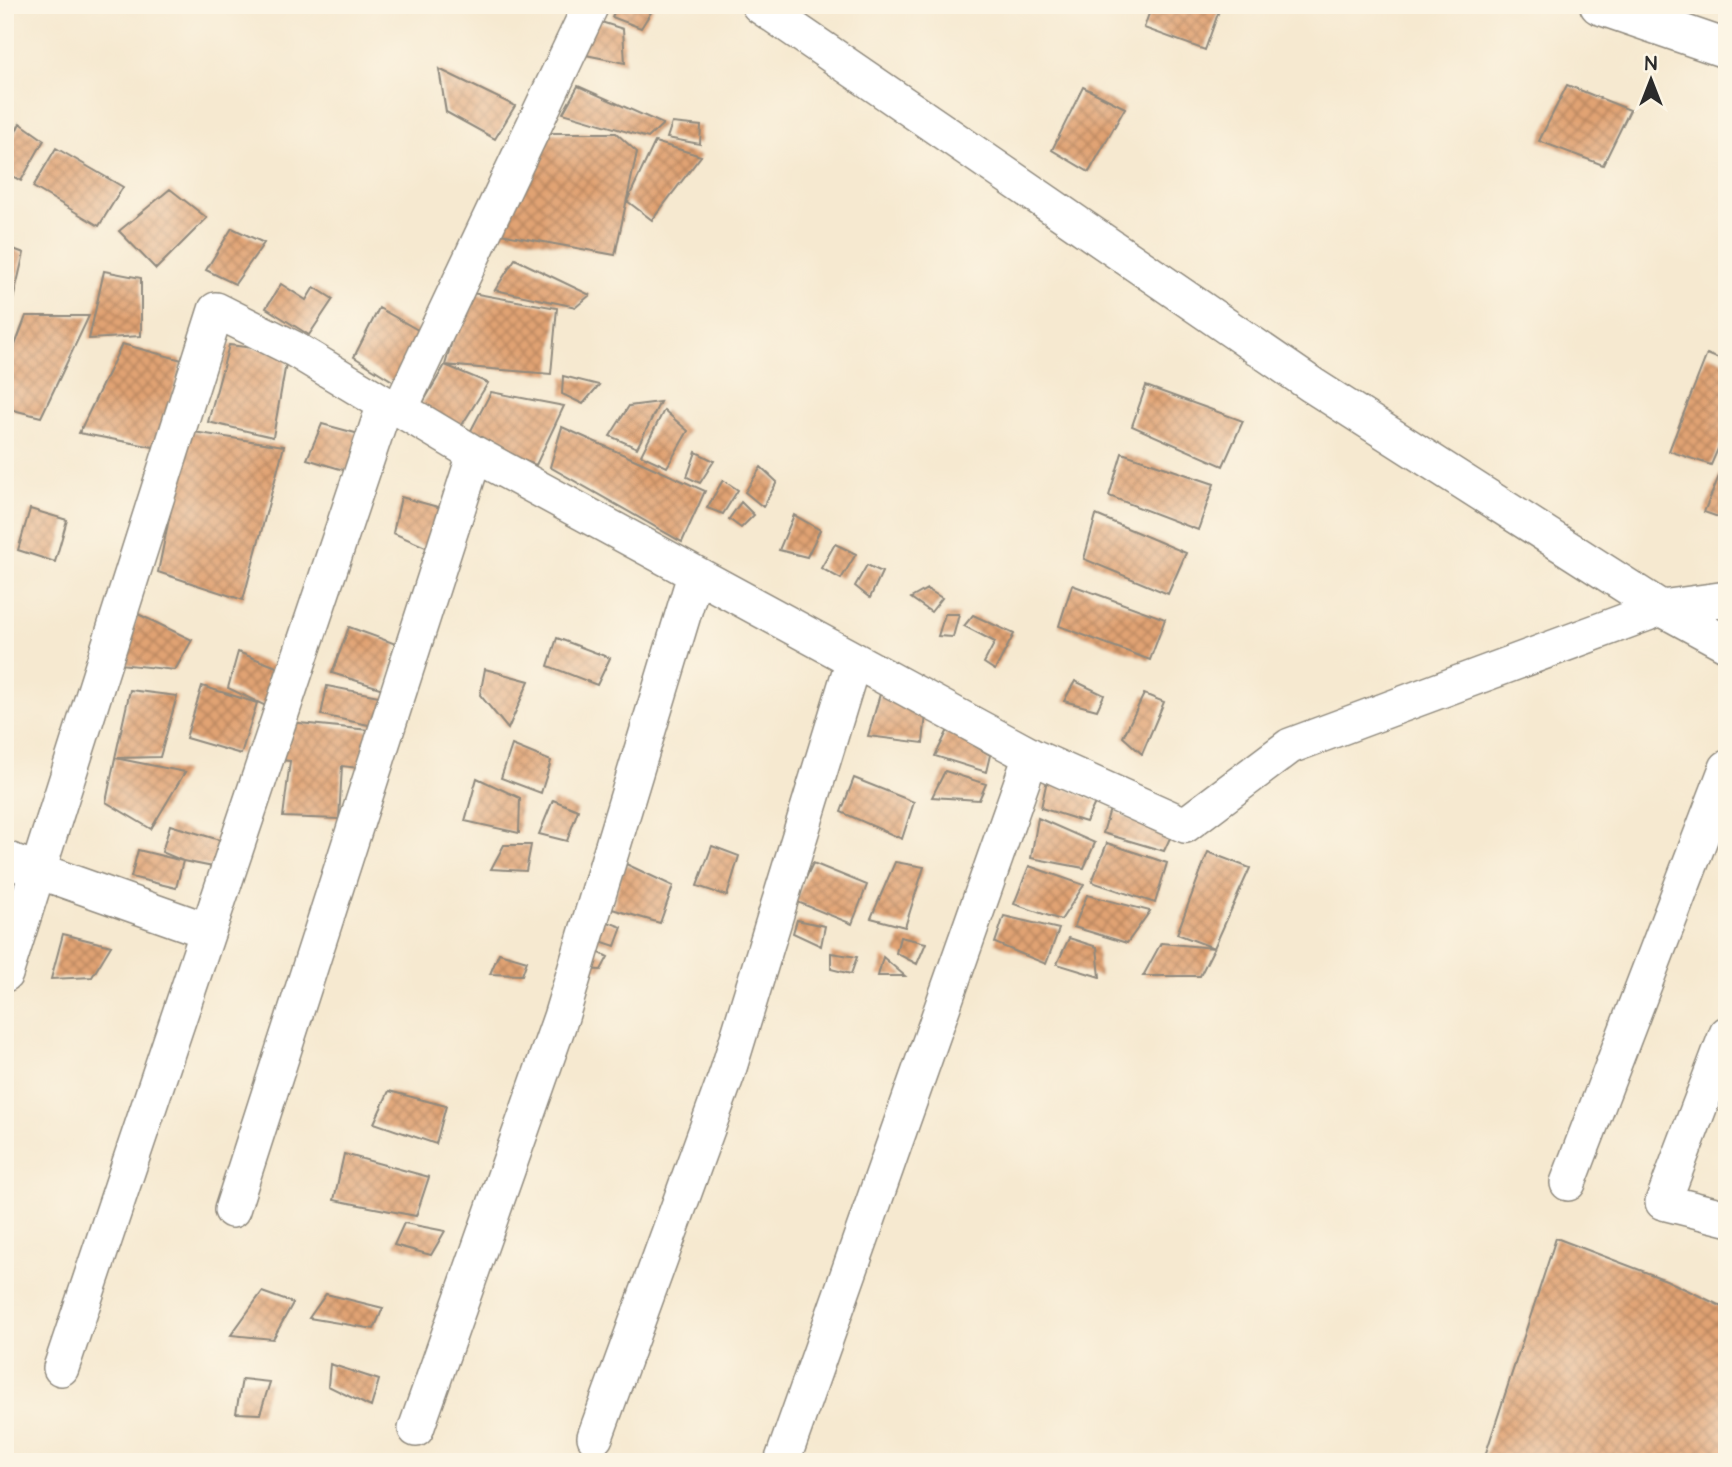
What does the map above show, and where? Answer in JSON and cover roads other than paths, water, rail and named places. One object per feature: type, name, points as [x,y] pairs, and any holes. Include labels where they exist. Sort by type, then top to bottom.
[{"type":"highway","points":[[1599,5],[1727,49]]},
{"type":"street","points":[[61,1368],[208,931],[393,407],[591,5]]},
{"type":"street","points":[[759,5],[1312,384],[1661,608],[1727,645]]},
{"type":"street","points":[[5,975],[40,873],[216,310],[294,349],[475,454],[853,662],[1031,755],[1185,825],[1290,746],[1661,608],[1727,599]]},
{"type":"street","points":[[232,1210],[475,454]]},
{"type":"street","points":[[416,1429],[561,1017],[695,575]]},
{"type":"street","points":[[595,1437],[727,1074],[853,662]]},
{"type":"street","points":[[782,1462],[1031,755]]},
{"type":"street","points":[[1568,1184],[1727,768]]},
{"type":"street","points":[[5,859],[208,931]]},
{"type":"street","points":[[1727,1034],[1664,1202],[1727,1219]]}]
